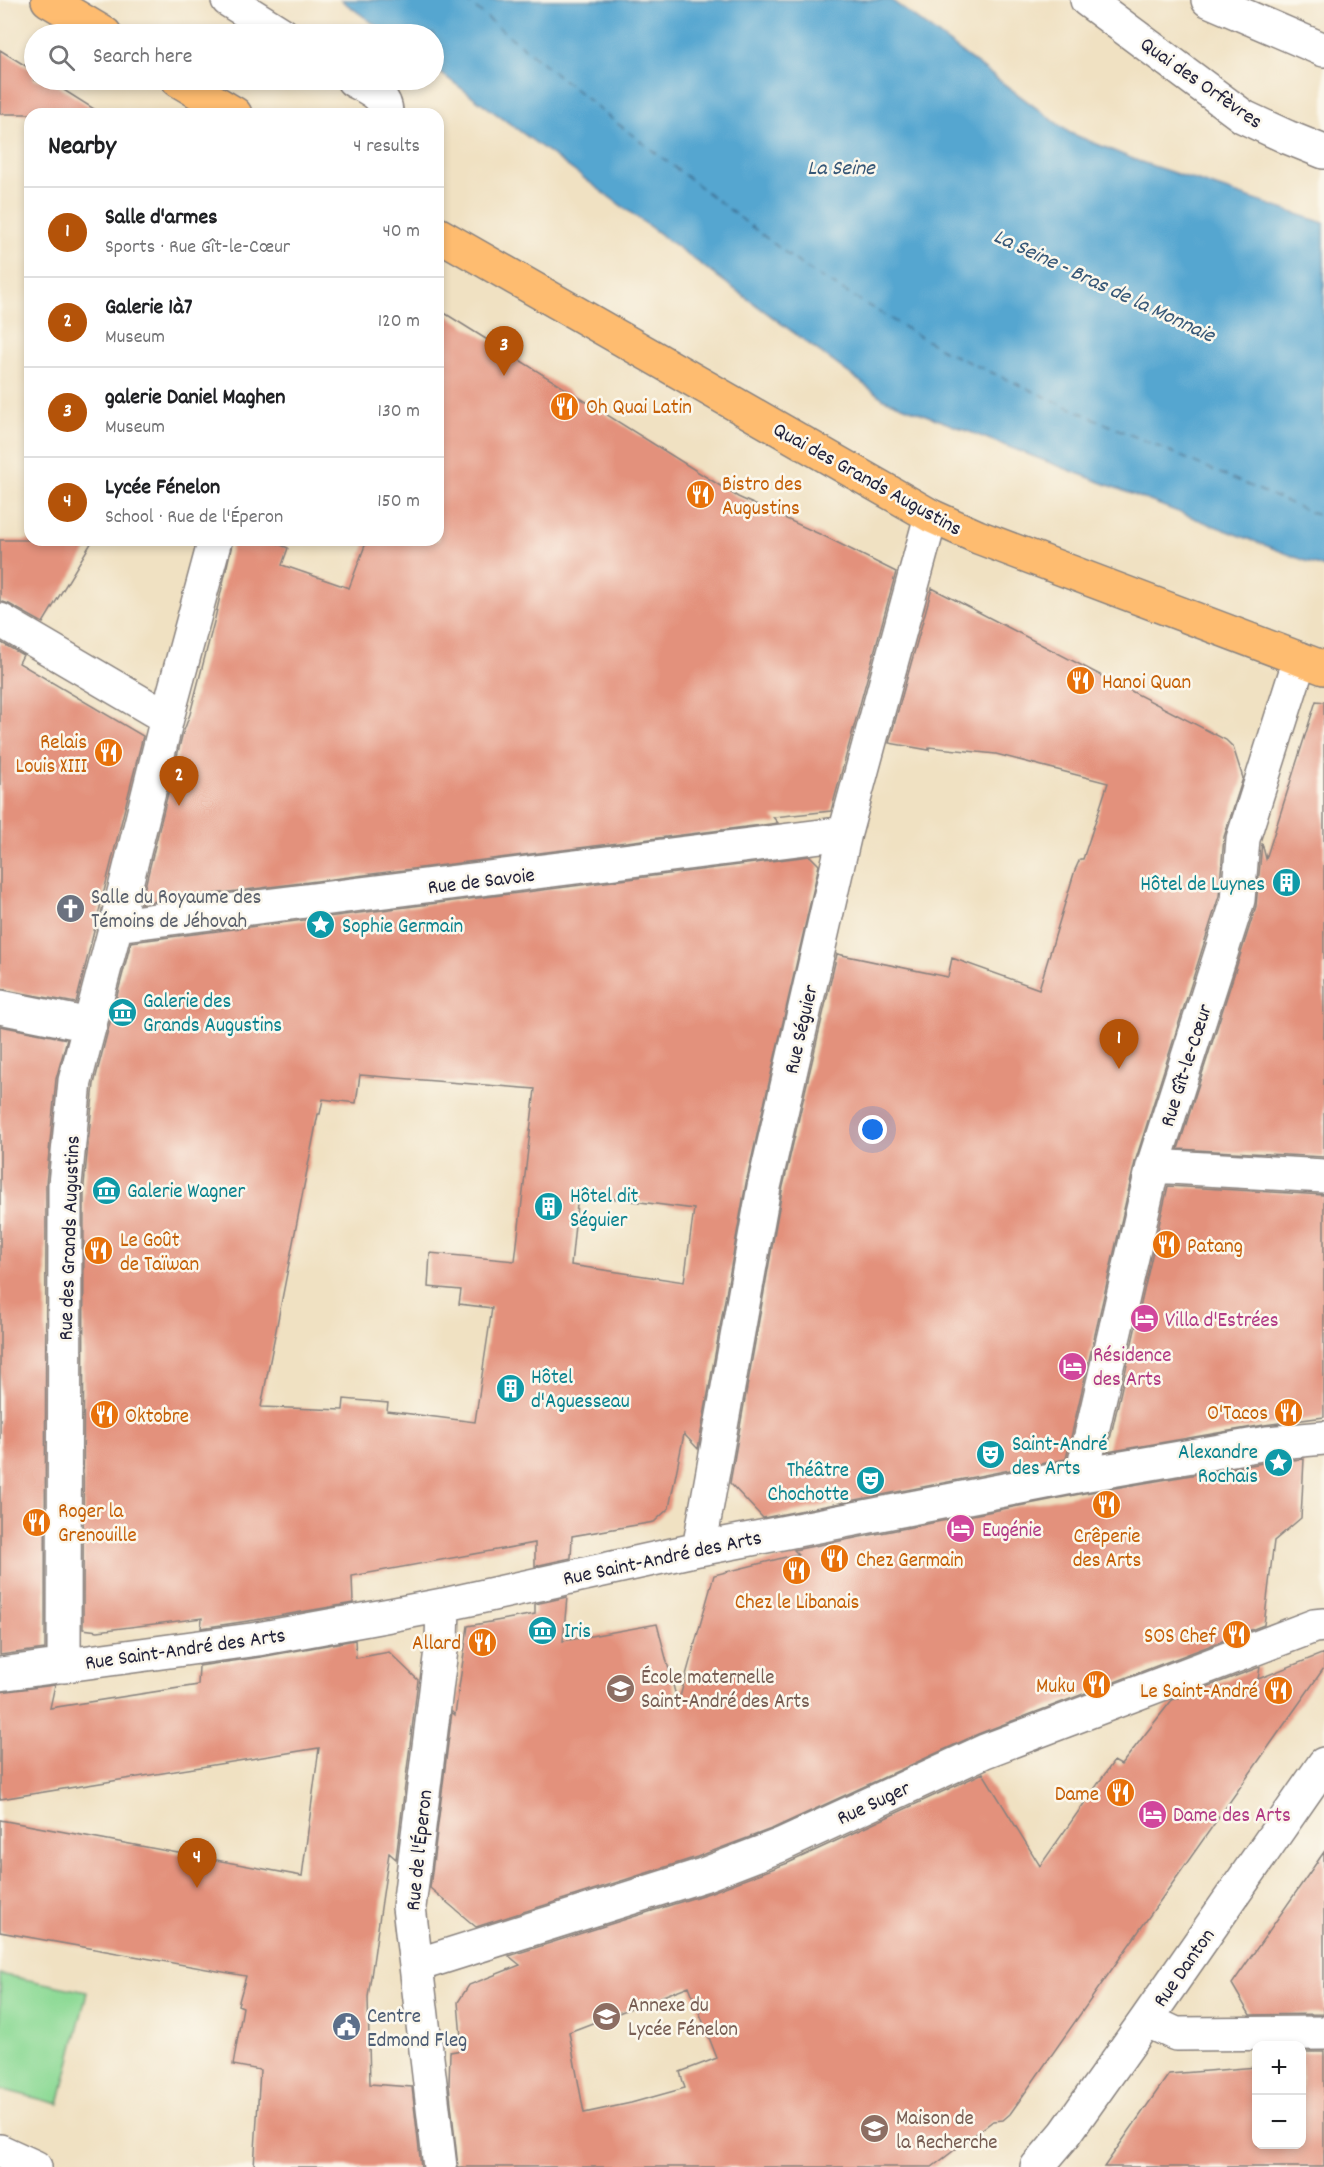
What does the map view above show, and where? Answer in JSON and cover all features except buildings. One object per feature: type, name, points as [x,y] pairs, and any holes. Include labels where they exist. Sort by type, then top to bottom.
[{"type":"main road","points":[[48,0],[88,24]]},
{"type":"main road","points":[[195,90],[225,108]]},
{"type":"main road","name":"Quai des Grands Augustins","points":[[444,237],[932,516],[978,537],[1312,664]]},
{"type":"street","points":[[228,0],[266,24]]},
{"type":"street","name":"Quai des Orfèvres","points":[[1087,0],[1244,117],[1324,152]]},
{"type":"street","points":[[1208,0],[1324,50]]},
{"type":"street","points":[[369,90],[382,98],[387,108]]},
{"type":"street","name":"Rue Séguier","points":[[699,1549],[764,1187],[845,833],[932,516]]},
{"type":"street","name":"Rue des Grands Augustins","points":[[64,1666],[65,1184],[75,1081],[167,718],[213,546]]},
{"type":"street","points":[[0,620],[167,718]]},
{"type":"street","name":"Rue Gît-le-Cœur","points":[[1082,1475],[1153,1166],[1238,900],[1243,839],[1312,664]]},
{"type":"street","name":"Rue de Savoie","points":[[116,925],[845,833]]},
{"type":"street","points":[[0,1007],[90,1025]]},
{"type":"street","points":[[1153,1166],[1324,1176]]},
{"type":"street","name":"Rue Saint-André des Arts","points":[[0,1674],[258,1639],[443,1605],[699,1549],[1082,1475],[1266,1443],[1324,1438]]},
{"type":"street","name":"Rue de l'Éperon","points":[[440,2167],[410,1907],[442,1642],[443,1605]]},
{"type":"street","name":"Rue Suger","points":[[417,1965],[703,1875],[780,1845],[985,1751],[1303,1630],[1324,1625]]},
{"type":"street","name":"Rue Danton","points":[[1037,2167],[1065,2134],[1324,1764]]},
{"type":"street","points":[[1146,2020],[1176,2034],[1324,2033]]},
{"type":"street","points":[[0,2151],[35,2167]]},
{"type":"green space","points":[[0,1974],[87,1992],[59,2104],[0,2089]]},
{"type":"water","name":"La Seine","points":[[341,0],[891,0],[1070,133],[1138,161],[1324,223],[1324,568],[884,399],[444,75],[444,24],[374,24]]},
{"type":"ferry route","points":[[465,0],[613,120],[804,267],[944,351],[1324,518]]},
{"type":"place","name":"galerie Daniel Maghen","points":[[504,376]]},
{"type":"place","name":"Oh Quai Latin","points":[[565,406]]},
{"type":"place","name":"Bistro des Augustins","points":[[701,495]]},
{"type":"place","name":"Hanoi Quan","points":[[1081,681]]},
{"type":"place","name":"Relais Louis XIII","points":[[108,753]]},
{"type":"place","name":"Galerie 1à7","points":[[179,806]]},
{"type":"place","name":"Hôtel de Luynes","points":[[1286,883]]},
{"type":"place","name":"Salle du Royaume des Témoins de Jéhovah","points":[[70,908]]},
{"type":"place","name":"Sophie Germain","points":[[321,925]]},
{"type":"place","name":"Galerie des Grands Augustins","points":[[122,1012]]},
{"type":"place","name":"Salle d'armes","points":[[1119,1069]]},
{"type":"place","name":"Galerie Wagner","points":[[106,1190]]},
{"type":"place","name":"Hôtel dit Séguier","points":[[549,1207]]},
{"type":"place","name":"Patang","points":[[1166,1245]]},
{"type":"place","name":"Le Goût de Taïwan","points":[[99,1251]]},
{"type":"place","name":"Villa d'Estrées","points":[[1144,1319]]},
{"type":"place","name":"Résidence des Arts","points":[[1072,1366]]},
{"type":"place","name":"Hôtel d'Aguesseau","points":[[510,1388]]},
{"type":"place","name":"O'Tacos","points":[[1289,1412]]},
{"type":"place","name":"Oktobre","points":[[104,1415]]},
{"type":"place","name":"Saint-André des Arts","points":[[991,1455]]},
{"type":"place","name":"Alexandre Rochais","points":[[1279,1463]]},
{"type":"place","name":"Théâtre Chochotte","points":[[870,1481]]},
{"type":"place","name":"Crêperie des Arts","points":[[1107,1504]]},
{"type":"place","name":"Roger la Grenouille","points":[[37,1522]]},
{"type":"place","name":"Eugénie","points":[[961,1529]]},
{"type":"place","name":"Chez Germain","points":[[835,1559]]},
{"type":"place","name":"Chez le Libanais","points":[[797,1570]]},
{"type":"place","name":"Iris","points":[[543,1630]]},
{"type":"place","name":"SOS Chef","points":[[1237,1635]]},
{"type":"place","name":"Allard","points":[[482,1642]]},
{"type":"place","name":"Muku","points":[[1096,1685]]},
{"type":"place","name":"École maternelle Saint-André des Arts","points":[[620,1688]]},
{"type":"place","name":"Le Saint-André","points":[[1279,1690]]},
{"type":"place","name":"Dame","points":[[1120,1793]]},
{"type":"place","name":"Dame des Arts","points":[[1152,1814]]},
{"type":"place","name":"Lycée Fénelon","points":[[197,1888]]},
{"type":"place","name":"Annexe du Lycée Fénelon","points":[[607,2016]]},
{"type":"place","name":"Centre Edmond Fleg","points":[[346,2027]]},
{"type":"place","name":"Maison de la Recherche","points":[[875,2129]]},
{"type":"water label","name":"La Seine - Bras de la Monnaie","points":[[1105,284]]}]
